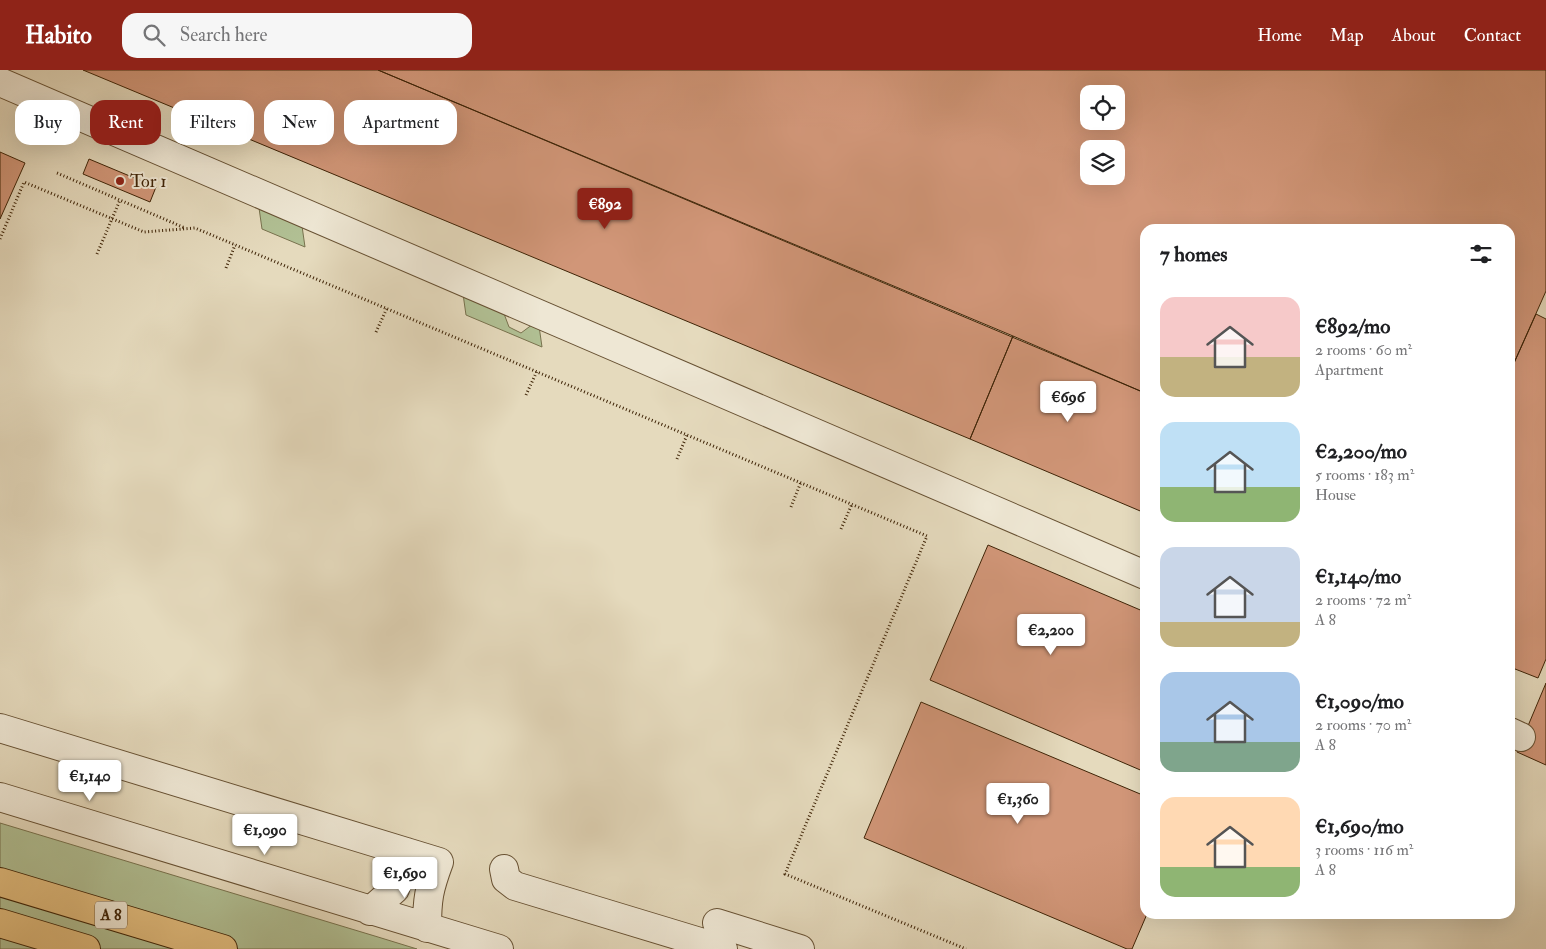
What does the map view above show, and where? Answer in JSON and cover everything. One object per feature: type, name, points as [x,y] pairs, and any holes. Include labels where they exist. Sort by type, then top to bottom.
[{"type":"highway","name":"A 8","points":[[0,882],[223,949]]},
{"type":"highway","name":"A 8","points":[[0,923],[86,949]]},
{"type":"street","points":[[0,82],[1140,573]]},
{"type":"street","points":[[0,728],[439,862],[429,890],[426,928]]},
{"type":"street","points":[[0,797],[499,949]]},
{"type":"street","points":[[370,911],[395,889],[406,852]]},
{"type":"street","points":[[504,869],[506,879],[515,886],[720,936],[800,949]]},
{"type":"path","points":[[57,173],[186,228]]},
{"type":"path","points":[[0,239],[24,182],[144,232],[195,228],[928,536],[785,874],[966,949]]},
{"type":"path","points":[[96,254],[120,200]]},
{"type":"path","points":[[226,268],[235,245]]},
{"type":"path","points":[[376,332],[387,308]]},
{"type":"path","points":[[526,395],[537,371]]},
{"type":"path","points":[[677,459],[687,434]]},
{"type":"path","points":[[790,507],[801,482]]},
{"type":"path","points":[[841,529],[852,504]]},
{"type":"green space","points":[[259,208],[302,226],[305,247],[262,229]]},
{"type":"green space","points":[[463,294],[503,311],[509,327],[521,333],[533,324],[539,326],[542,347],[466,315]]},
{"type":"green space","points":[[0,823],[378,937],[417,949],[0,949]]},
{"type":"building","points":[[83,70],[378,70],[450,100],[344,100],[344,145],[457,145],[457,103],[1013,336],[970,439],[254,141],[254,100],[171,100],[171,107],[161,102],[161,100],[155,100]]},
{"type":"building","points":[[378,70],[1546,70],[1546,291],[1515,361],[1515,224],[1140,224],[1140,391],[457,103],[457,100],[449,100]]},
{"type":"building","points":[[0,152],[25,163],[0,219]]},
{"type":"building","name":"Tor 1","points":[[89,159],[156,187],[150,202],[83,174]]},
{"type":"building","points":[[1536,314],[1546,319],[1546,659],[1538,678],[1515,669],[1515,361]]},
{"type":"building","points":[[1013,336],[1140,391],[1140,511],[970,439]]},
{"type":"building","points":[[988,545],[1140,610],[1140,770],[930,680]]},
{"type":"building","points":[[1546,683],[1546,765],[1517,752]]},
{"type":"building","points":[[921,702],[1140,794],[1140,919],[1145,919],[1132,949],[1127,949],[864,838]]},
{"type":"place","name":"Tor 1","points":[[120,181]]}]
